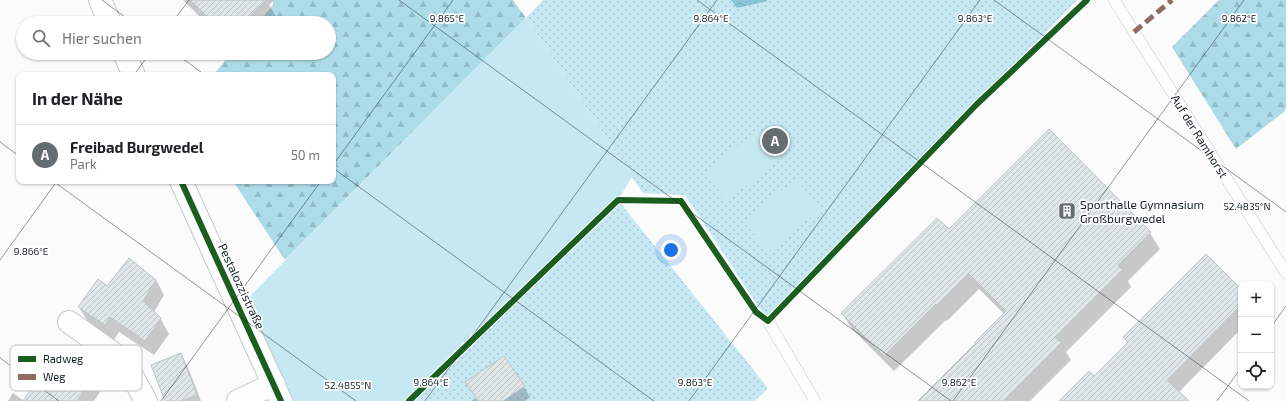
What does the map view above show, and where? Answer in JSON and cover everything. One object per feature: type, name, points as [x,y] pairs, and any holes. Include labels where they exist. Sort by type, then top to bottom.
[{"type":"street","points":[[100,0],[107,16]]},
{"type":"street","points":[[127,60],[133,72]]},
{"type":"street","name":"Pestalozzistraße","points":[[182,184],[278,392]]},
{"type":"street","points":[[69,322],[101,345]]},
{"type":"street","points":[[140,391],[146,401]]},
{"type":"street","points":[[238,401],[278,392]]},
{"type":"lane","name":"Auf der Ramhorst","points":[[1114,0],[1286,273]]},
{"type":"lane","points":[[768,321],[815,401]]},
{"type":"green space","points":[[273,0],[513,0],[526,18],[285,260],[235,184],[336,184],[336,72],[216,72],[226,60],[336,60],[336,16],[264,16],[273,5]]},
{"type":"green space","points":[[1219,0],[1286,0],[1285,111],[1236,149],[1172,47]]},
{"type":"shaded area","points":[[543,0],[1077,0],[768,321],[685,195],[643,193],[526,18]]},
{"type":"shaded area","points":[[526,18],[632,177],[618,200],[409,401],[281,401],[239,307]]},
{"type":"shaded area","points":[[759,129],[782,158],[727,201],[705,172]]},
{"type":"shaded area","points":[[796,179],[821,209],[768,252],[744,221]]},
{"type":"shaded area","points":[[618,200],[768,388],[755,401],[409,401]]},
{"type":"water","points":[[731,0],[767,0],[767,1],[737,8]]},
{"type":"building","points":[[190,0],[266,0],[250,16],[206,16]]},
{"type":"building","points":[[1049,129],[1151,232],[1118,265],[1122,270],[1055,337],[1062,343],[1004,401],[918,401],[1006,311],[969,274],[937,305],[936,304],[884,356],[841,313],[937,218],[949,229]]},
{"type":"building","points":[[1206,254],[1238,286],[1238,308],[1167,380],[1189,401],[1059,401],[1089,371],[1094,376],[1128,342],[1123,337]]},
{"type":"building","points":[[129,258],[156,280],[143,301],[161,318],[145,341],[110,317],[105,325],[78,307],[98,279],[107,286]]},
{"type":"building","points":[[181,353],[197,395],[181,401],[165,401],[151,365]]},
{"type":"building","points":[[504,356],[525,386],[503,401],[478,401],[465,382]]},
{"type":"building","points":[[30,391],[84,391],[77,401],[23,401]]},
{"type":"marked path","points":[[1134,32],[1172,0]]},
{"type":"cycle path","points":[[409,401],[618,200],[681,201],[756,312],[768,321],[976,105],[1087,0]]},
{"type":"cycle path","points":[[182,184],[281,401]]},
{"type":"place","name":"Freibad Burgwedel","points":[[775,141]]},
{"type":"place","name":"Sporthalle Gymnasium Großburgwedel","points":[[1067,211]]}]
